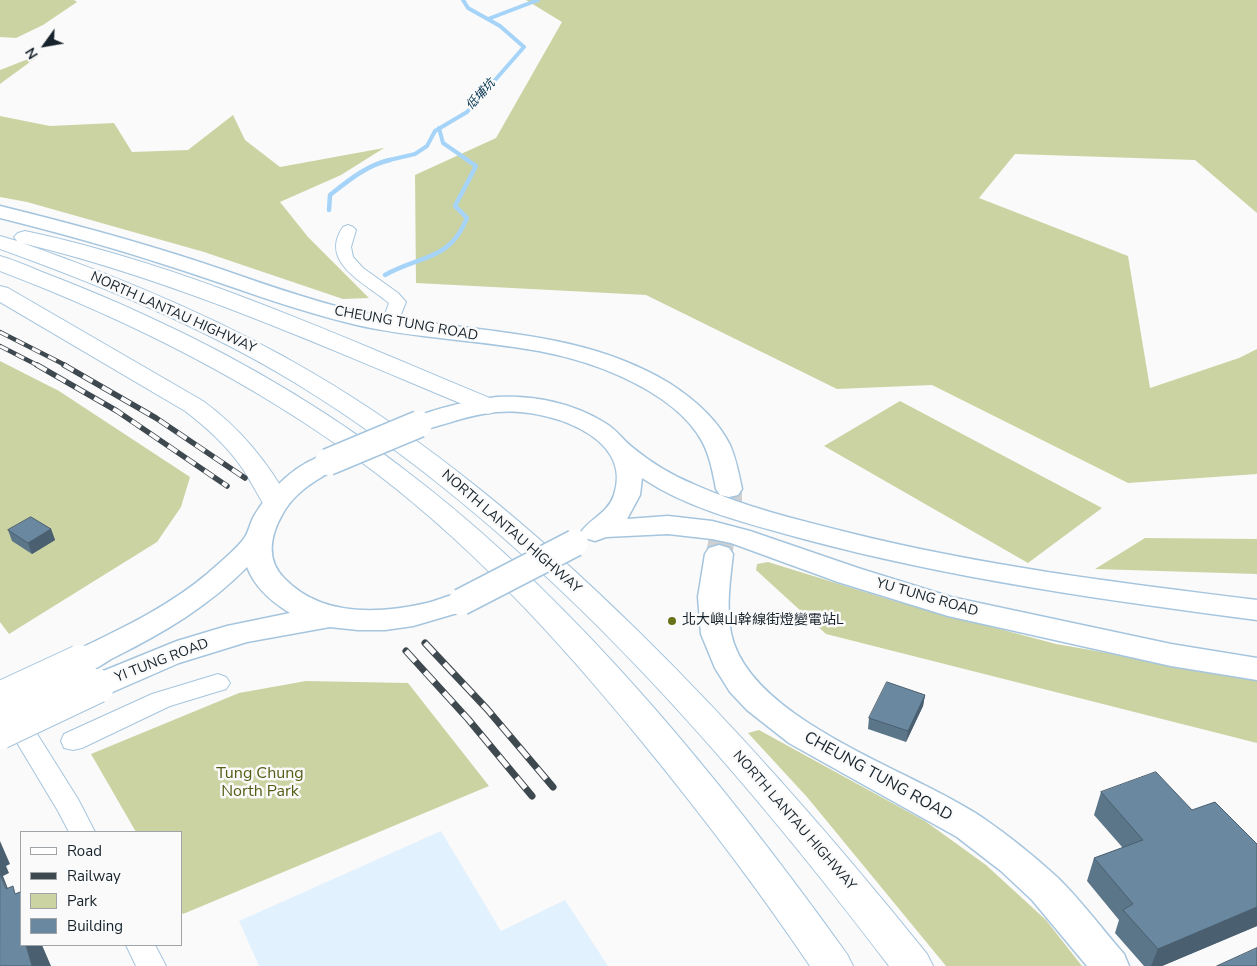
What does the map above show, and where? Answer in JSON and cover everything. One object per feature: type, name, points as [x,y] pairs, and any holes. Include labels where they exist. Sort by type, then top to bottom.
[{"type":"highway","points":[[0,232],[69,246],[148,271],[289,323],[488,406]]},
{"type":"highway","name":"NORTH LANTAU HIGHWAY","points":[[0,242],[129,291],[267,356],[340,400],[446,475],[507,525],[584,596],[685,697],[791,816],[868,908],[913,966]]},
{"type":"highway","name":"NORTH LANTAU HIGHWAY","points":[[0,263],[95,301],[230,367],[309,415],[415,491],[512,578],[622,695],[736,834],[832,966]]},
{"type":"highway","points":[[0,293],[194,406],[216,422],[232,436],[251,458],[276,502]]},
{"type":"main road","name":"CHEUNG TUNG ROAD","points":[[0,212],[127,246],[298,303],[362,320],[532,344],[600,360],[628,371],[674,396],[698,418],[715,441],[725,465],[730,490]]},
{"type":"main road","points":[[622,451],[630,472],[628,496],[622,508],[600,529],[575,544],[461,602],[429,614],[391,620],[332,617],[296,604],[274,588],[262,571],[257,556],[257,541],[262,526],[276,502],[300,479],[328,462],[419,424],[457,412],[488,406],[524,404],[566,413],[598,429],[622,451],[664,480],[712,502],[861,546],[978,571],[1096,590],[1257,610]]},
{"type":"main road","name":"YU TUNG ROAD","points":[[600,529],[668,525],[712,530],[740,537],[848,575],[948,606],[1171,655],[1257,669]]},
{"type":"main road","name":"YI TUNG ROAD","points":[[0,732],[89,674],[130,637],[194,598],[218,579],[257,541]]},
{"type":"main road","name":"CHEUNG TUNG ROAD","points":[[719,554],[713,597],[716,634],[730,668],[758,702],[800,734],[969,828],[1014,860],[1045,890],[1110,966]]},
{"type":"main road","name":"YI TUNG ROAD","points":[[0,699],[89,674],[167,656],[225,637],[274,626],[332,617]]},
{"type":"street","points":[[348,230],[343,252],[350,265],[398,302],[389,325]]},
{"type":"street","points":[[73,741],[161,700],[218,683]]},
{"type":"street","points":[[0,695],[81,831]]},
{"type":"street","points":[[141,946],[151,966]]},
{"type":"shaded area","points":[[441,831],[501,931],[565,900],[608,966],[259,966],[239,921]]},
{"type":"green space","points":[[0,0],[74,0],[77,2],[43,25],[16,38],[0,37]]},
{"type":"green space","points":[[526,0],[1257,0],[1257,213],[1195,160],[1015,154],[979,198],[1128,256],[1150,388],[1239,358],[1257,349],[1257,474],[1128,483],[932,385],[837,389],[646,295],[416,283],[415,175],[496,138],[562,22]]},
{"type":"green space","points":[[41,54],[4,81],[0,84],[0,70]]},
{"type":"green space","points":[[233,115],[245,140],[280,167],[384,148],[341,175],[280,202],[308,237],[369,298],[343,299],[204,252],[27,202],[0,197],[0,116],[50,126],[114,123],[132,152],[188,150]]},
{"type":"green space","points":[[0,361],[59,391],[190,477],[181,507],[157,542],[9,634],[0,622]]},
{"type":"green space","points":[[900,401],[1102,508],[1028,563],[824,446]]},
{"type":"green space","points":[[1145,538],[1257,539],[1257,574],[1095,569]]},
{"type":"green space","points":[[768,562],[891,600],[1056,644],[1257,679],[1257,743],[826,634],[756,570],[757,564]]},
{"type":"green space","name":"Tung Chung North Park","points":[[306,681],[408,683],[489,786],[183,914],[182,831],[135,831],[91,754],[239,693]]},
{"type":"green space","points":[[759,730],[925,821],[986,865],[1046,920],[1082,966],[946,966],[807,797],[748,733]]},
{"type":"building","points":[[31,517],[51,529],[28,543],[8,530]]},
{"type":"building","points":[[887,682],[925,695],[908,731],[869,718]]},
{"type":"building","points":[[1156,772],[1192,810],[1215,802],[1257,844],[1257,907],[1158,949],[1123,910],[1133,904],[1094,858],[1143,840],[1101,792]]},
{"type":"building","points":[[0,874],[6,889],[13,886],[15,894],[20,892],[20,946],[26,946],[32,966],[0,966]]},
{"type":"building","points":[[1257,948],[1257,966],[1217,966]]},
{"type":"waterway","name":"低埔坑","points":[[439,129],[467,112],[524,47],[500,26],[468,8],[463,0]]},
{"type":"waterway","points":[[488,19],[538,0]]},
{"type":"waterway","name":"低埔坑","points":[[385,161],[415,154],[427,146],[435,131],[439,129]]},
{"type":"waterway","points":[[439,129],[443,143],[469,161]]},
{"type":"waterway","name":"低埔坑","points":[[329,210],[330,195],[366,169],[390,160]]},
{"type":"waterway","points":[[385,275],[443,250],[460,232],[467,218],[455,206],[476,166],[467,160]]},
{"type":"tunnel","points":[[719,554],[729,502],[729,489]]},
{"type":"railway","points":[[0,332],[67,366]]},
{"type":"railway","points":[[0,346],[39,366]]},
{"type":"railway","points":[[37,365],[117,411],[227,486]]},
{"type":"railway","points":[[64,365],[156,418],[245,478]]},
{"type":"railway","points":[[425,643],[487,709],[553,787]]},
{"type":"railway","points":[[406,651],[468,719],[532,796]]},
{"type":"place","name":"北大嶼山幹線街燈變電站L","points":[[672,621]]}]
